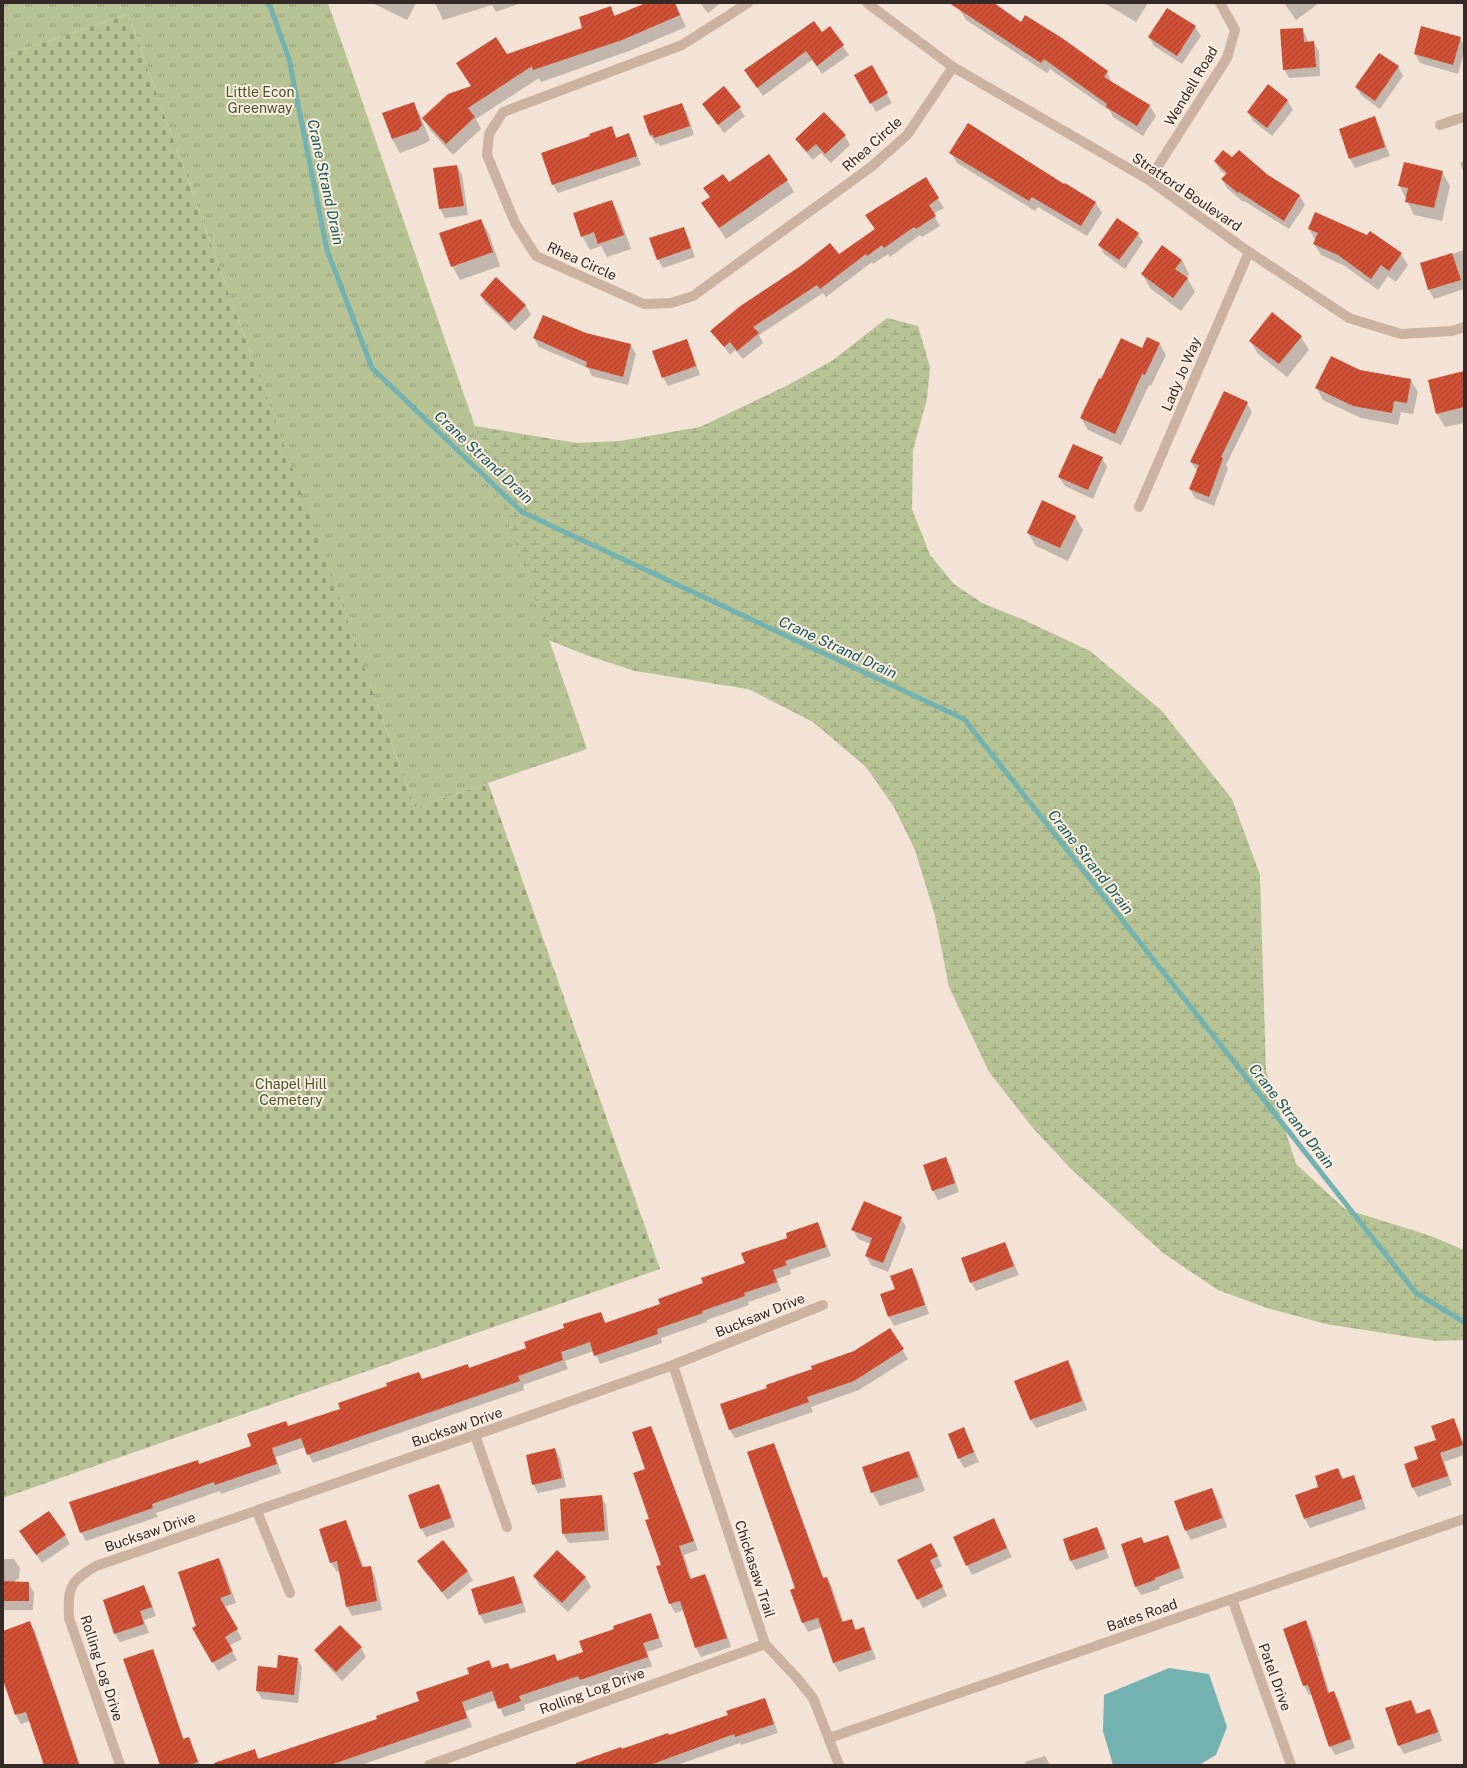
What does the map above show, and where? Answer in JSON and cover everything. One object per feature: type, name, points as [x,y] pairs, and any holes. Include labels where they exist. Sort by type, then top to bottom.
[{"type":"street","name":"Rhea Circle","points":[[748,3],[682,46],[503,112],[489,134],[487,155],[515,223],[536,256],[644,304],[671,303],[693,296],[871,167],[907,135],[953,67]]},
{"type":"street","name":"Stratford Boulevard","points":[[867,3],[953,67],[1149,180],[1249,252],[1349,318],[1400,334],[1452,331],[1464,326]]},
{"type":"street","name":"Wendell Road","points":[[1149,180],[1227,58],[1235,30],[1220,3]]},
{"type":"street","points":[[1440,125],[1464,117]]},
{"type":"street","name":"Lady Jo Way","points":[[1139,507],[1249,252]]},
{"type":"street","name":"Bucksaw Drive","points":[[96,1566],[673,1365],[823,1305]]},
{"type":"street","name":"Chickasaw Trail","points":[[673,1365],[765,1644],[796,1677],[813,1698],[839,1765]]},
{"type":"street","points":[[475,1435],[507,1527]]},
{"type":"street","points":[[257,1511],[290,1593]]},
{"type":"street","name":"Bates Road","points":[[829,1738],[1464,1519]]},
{"type":"street","name":"Rolling Log Drive","points":[[96,1566],[78,1577],[68,1596],[69,1618],[120,1765]]},
{"type":"street","name":"Patel Drive","points":[[1232,1599],[1291,1765]]},
{"type":"street","name":"Rolling Log Drive","points":[[429,1765],[765,1644]]},
{"type":"green space","name":"Little Econ Greenway","points":[[3,3],[328,3],[587,749],[415,808],[128,14],[3,56]]},
{"type":"green space","name":"Chapel Hill Cemetery","points":[[128,14],[415,808],[488,783],[660,1269],[3,1498],[3,56]]},
{"type":"green space","points":[[887,318],[918,326],[930,367],[927,399],[913,450],[912,509],[930,555],[954,584],[982,603],[1022,619],[1090,651],[1161,710],[1232,799],[1260,875],[1266,1070],[1296,1164],[1345,1209],[1431,1236],[1464,1250],[1464,1340],[1436,1341],[1326,1324],[1267,1308],[1218,1290],[1163,1253],[1070,1168],[1032,1127],[989,1072],[949,987],[935,916],[915,850],[894,807],[866,767],[813,722],[748,689],[635,671],[586,655],[546,639],[376,683],[336,691],[3,364],[249,354],[277,373],[469,425],[577,443],[620,441],[700,427],[790,384],[833,360]]},
{"type":"water","points":[[1169,1668],[1209,1674],[1227,1727],[1216,1755],[1199,1765],[1113,1765],[1103,1731],[1104,1695]]},
{"type":"building","points":[[646,3],[675,3],[680,15],[622,40],[533,70],[532,66],[468,108],[475,117],[446,144],[422,118],[448,94],[471,86],[456,63],[496,37],[507,54],[582,28],[579,17],[611,6],[614,16]]},
{"type":"building","points":[[949,3],[994,3],[1021,22],[1025,15],[1062,38],[1108,71],[1104,77],[1150,105],[1137,126],[1106,107],[1107,104],[1044,59],[1041,63]]},
{"type":"building","points":[[1167,8],[1196,26],[1177,56],[1148,37]]},
{"type":"building","points":[[814,21],[822,32],[830,26],[844,45],[817,66],[806,51],[757,88],[744,70]]},
{"type":"building","points":[[1421,26],[1461,37],[1453,65],[1414,54]]},
{"type":"building","points":[[1303,28],[1304,42],[1314,41],[1316,67],[1283,70],[1280,29]]},
{"type":"building","points":[[1379,53],[1399,66],[1375,101],[1355,87]]},
{"type":"building","points":[[872,65],[888,93],[870,104],[854,75]]},
{"type":"building","points":[[1268,84],[1288,100],[1267,128],[1247,112]]},
{"type":"building","points":[[724,86],[741,107],[718,125],[702,104]]},
{"type":"building","points":[[414,102],[422,125],[418,130],[392,139],[382,113]]},
{"type":"building","points":[[682,103],[690,126],[654,138],[652,134],[650,136],[643,116]]},
{"type":"building","points":[[824,112],[846,135],[825,154],[816,144],[807,152],[795,139]]},
{"type":"building","points":[[1375,116],[1385,147],[1349,159],[1339,129]]},
{"type":"building","points":[[968,123],[1064,184],[1065,183],[1096,202],[1081,226],[1032,197],[1029,201],[949,153]]},
{"type":"building","points":[[612,126],[616,138],[629,133],[637,156],[552,185],[541,153],[590,136],[589,134]]},
{"type":"building","points":[[1223,150],[1232,157],[1239,150],[1268,175],[1300,195],[1284,221],[1239,192],[1238,193],[1221,179],[1227,173],[1214,161]]},
{"type":"building","points":[[769,154],[788,180],[719,228],[701,203],[710,197],[703,188],[723,174],[729,182]]},
{"type":"building","points":[[1404,162],[1443,171],[1434,208],[1405,202],[1408,188],[1398,186]]},
{"type":"building","points":[[457,165],[464,206],[439,209],[433,168]]},
{"type":"building","points":[[926,177],[939,198],[929,205],[936,216],[916,229],[914,227],[884,248],[882,245],[867,256],[866,254],[820,289],[817,285],[753,327],[759,333],[737,351],[730,342],[724,347],[710,331],[739,307],[802,265],[830,243],[839,254],[875,229],[865,215]]},
{"type":"building","points":[[612,200],[624,235],[598,244],[594,232],[581,237],[573,213]]},
{"type":"building","points":[[1315,212],[1367,235],[1370,231],[1402,253],[1389,271],[1381,265],[1371,279],[1338,255],[1313,244],[1318,233],[1308,229]]},
{"type":"building","points":[[1117,218],[1139,233],[1119,260],[1098,245]]},
{"type":"building","points":[[481,219],[493,252],[451,267],[439,233]]},
{"type":"building","points":[[684,227],[691,248],[657,260],[649,238]]},
{"type":"building","points":[[1162,245],[1182,260],[1175,269],[1188,278],[1173,298],[1141,274]]},
{"type":"building","points":[[1452,253],[1461,280],[1428,290],[1420,263]]},
{"type":"building","points":[[496,277],[526,305],[509,323],[480,295]]},
{"type":"building","points":[[1272,312],[1302,336],[1279,364],[1249,341]]},
{"type":"building","points":[[543,315],[586,333],[631,344],[623,377],[586,367],[587,362],[533,338]]},
{"type":"building","points":[[1147,337],[1160,343],[1145,375],[1142,374],[1115,434],[1080,418],[1099,378],[1101,379],[1121,338],[1142,348]]},
{"type":"building","points":[[687,339],[696,366],[662,378],[652,351]]},
{"type":"building","points":[[1331,356],[1360,370],[1411,379],[1407,403],[1394,401],[1392,413],[1353,406],[1315,388]]},
{"type":"building","points":[[1464,371],[1464,407],[1436,414],[1428,380]]},
{"type":"building","points":[[1224,391],[1248,402],[1221,457],[1223,458],[1209,497],[1189,489],[1199,465],[1190,462]]},
{"type":"building","points":[[1073,444],[1103,457],[1088,490],[1058,477]]},
{"type":"building","points":[[1042,500],[1076,516],[1060,548],[1027,533]]},
{"type":"building","points":[[946,1157],[955,1183],[932,1191],[923,1165]]},
{"type":"building","points":[[864,1201],[902,1217],[883,1263],[865,1256],[872,1238],[851,1230]]},
{"type":"building","points":[[818,1222],[826,1247],[785,1261],[787,1265],[773,1270],[777,1282],[744,1293],[745,1296],[702,1311],[703,1313],[657,1329],[658,1334],[594,1356],[590,1342],[561,1352],[563,1360],[518,1376],[520,1381],[307,1455],[301,1438],[272,1448],[277,1464],[215,1485],[214,1482],[152,1504],[153,1508],[80,1533],[69,1502],[198,1460],[199,1464],[251,1446],[247,1434],[286,1421],[288,1426],[340,1409],[338,1403],[387,1386],[386,1383],[419,1372],[422,1379],[468,1364],[469,1368],[526,1348],[524,1342],[564,1328],[563,1324],[601,1312],[605,1323],[660,1304],[658,1299],[703,1283],[701,1278],[745,1263],[741,1253],[787,1238],[786,1233]]},
{"type":"building","points":[[1005,1242],[1014,1266],[970,1283],[961,1258]]},
{"type":"building","points":[[912,1268],[925,1305],[888,1317],[880,1294],[895,1289],[890,1276]]},
{"type":"building","points":[[890,1328],[904,1349],[854,1381],[807,1397],[809,1402],[729,1430],[720,1404],[767,1388],[766,1385],[812,1369],[811,1366],[854,1351]]},
{"type":"building","points":[[1068,1360],[1082,1401],[1030,1420],[1014,1381]]},
{"type":"building","points":[[1454,1418],[1463,1445],[1440,1453],[1448,1476],[1412,1488],[1404,1464],[1418,1459],[1414,1447],[1436,1440],[1431,1426]]},
{"type":"building","points":[[651,1426],[694,1541],[679,1546],[690,1579],[705,1574],[727,1638],[695,1648],[680,1601],[669,1604],[656,1566],[661,1565],[645,1520],[649,1519],[633,1473],[645,1469],[632,1432]]},
{"type":"building","points":[[964,1427],[974,1452],[958,1459],[948,1434]]},
{"type":"building","points":[[774,1443],[823,1578],[827,1577],[842,1622],[852,1619],[855,1630],[864,1627],[871,1650],[833,1663],[818,1618],[802,1623],[790,1590],[795,1588],[747,1452]]},
{"type":"building","points":[[555,1448],[562,1478],[532,1485],[526,1455]]},
{"type":"building","points":[[909,1451],[918,1477],[871,1493],[862,1467]]},
{"type":"building","points":[[1338,1468],[1342,1479],[1354,1475],[1362,1499],[1304,1519],[1295,1495],[1318,1487],[1315,1476]]},
{"type":"building","points":[[439,1484],[451,1518],[420,1529],[408,1495]]},
{"type":"building","points":[[1212,1488],[1222,1518],[1185,1531],[1174,1501]]},
{"type":"building","points":[[602,1495],[605,1531],[562,1534],[560,1499]]},
{"type":"building","points":[[49,1511],[66,1535],[36,1555],[19,1531]]},
{"type":"building","points":[[994,1518],[1007,1548],[966,1566],[953,1537]]},
{"type":"building","points":[[346,1520],[362,1567],[371,1566],[377,1601],[346,1607],[337,1561],[330,1563],[319,1529]]},
{"type":"building","points":[[1097,1527],[1105,1549],[1070,1561],[1063,1539]]},
{"type":"building","points":[[1168,1535],[1180,1568],[1155,1578],[1155,1580],[1135,1587],[1121,1544],[1141,1537],[1144,1543]]},
{"type":"building","points":[[443,1540],[468,1571],[442,1592],[417,1561]]},
{"type":"building","points":[[931,1543],[938,1556],[930,1560],[943,1587],[917,1600],[897,1560]]},
{"type":"building","points":[[557,1550],[586,1577],[562,1603],[533,1576]]},
{"type":"building","points":[[219,1558],[231,1594],[220,1598],[238,1629],[225,1637],[233,1651],[212,1663],[192,1628],[196,1626],[178,1572]]},
{"type":"building","points":[[514,1576],[522,1603],[479,1615],[471,1589]]},
{"type":"building","points":[[3,1581],[29,1582],[29,1601],[3,1601]]},
{"type":"building","points":[[144,1585],[152,1607],[140,1611],[144,1624],[114,1634],[103,1600]]},
{"type":"building","points":[[651,1613],[659,1638],[643,1643],[648,1657],[580,1680],[578,1676],[519,1696],[521,1701],[498,1709],[492,1691],[462,1702],[467,1718],[330,1765],[215,1765],[214,1763],[255,1749],[258,1759],[377,1719],[376,1716],[419,1701],[416,1692],[469,1674],[467,1668],[489,1660],[492,1668],[508,1663],[510,1669],[555,1654],[557,1661],[583,1652],[579,1641],[614,1629],[613,1626]]},
{"type":"building","points":[[1306,1620],[1328,1693],[1334,1691],[1351,1739],[1329,1747],[1308,1685],[1303,1686],[1283,1629]]},
{"type":"building","points":[[30,1621],[79,1765],[44,1765],[26,1712],[15,1715],[3,1680],[3,1631]]},
{"type":"building","points":[[340,1625],[362,1647],[336,1672],[314,1650]]},
{"type":"building","points":[[153,1649],[183,1739],[189,1737],[198,1762],[188,1765],[160,1765],[123,1659]]},
{"type":"building","points":[[278,1655],[298,1658],[294,1695],[256,1691],[258,1666],[277,1668]]},
{"type":"building","points":[[765,1698],[774,1724],[735,1737],[734,1734],[650,1765],[576,1765],[576,1763],[621,1747],[622,1749],[668,1733],[669,1735],[728,1715],[726,1711]]},
{"type":"building","points":[[1411,1700],[1416,1714],[1430,1709],[1438,1732],[1398,1746],[1385,1708]]},
{"type":"waterway","name":"Crane Strand Drain","points":[[269,3],[289,59],[327,250],[372,368],[522,512],[964,719],[1416,1293],[1464,1322]]}]
